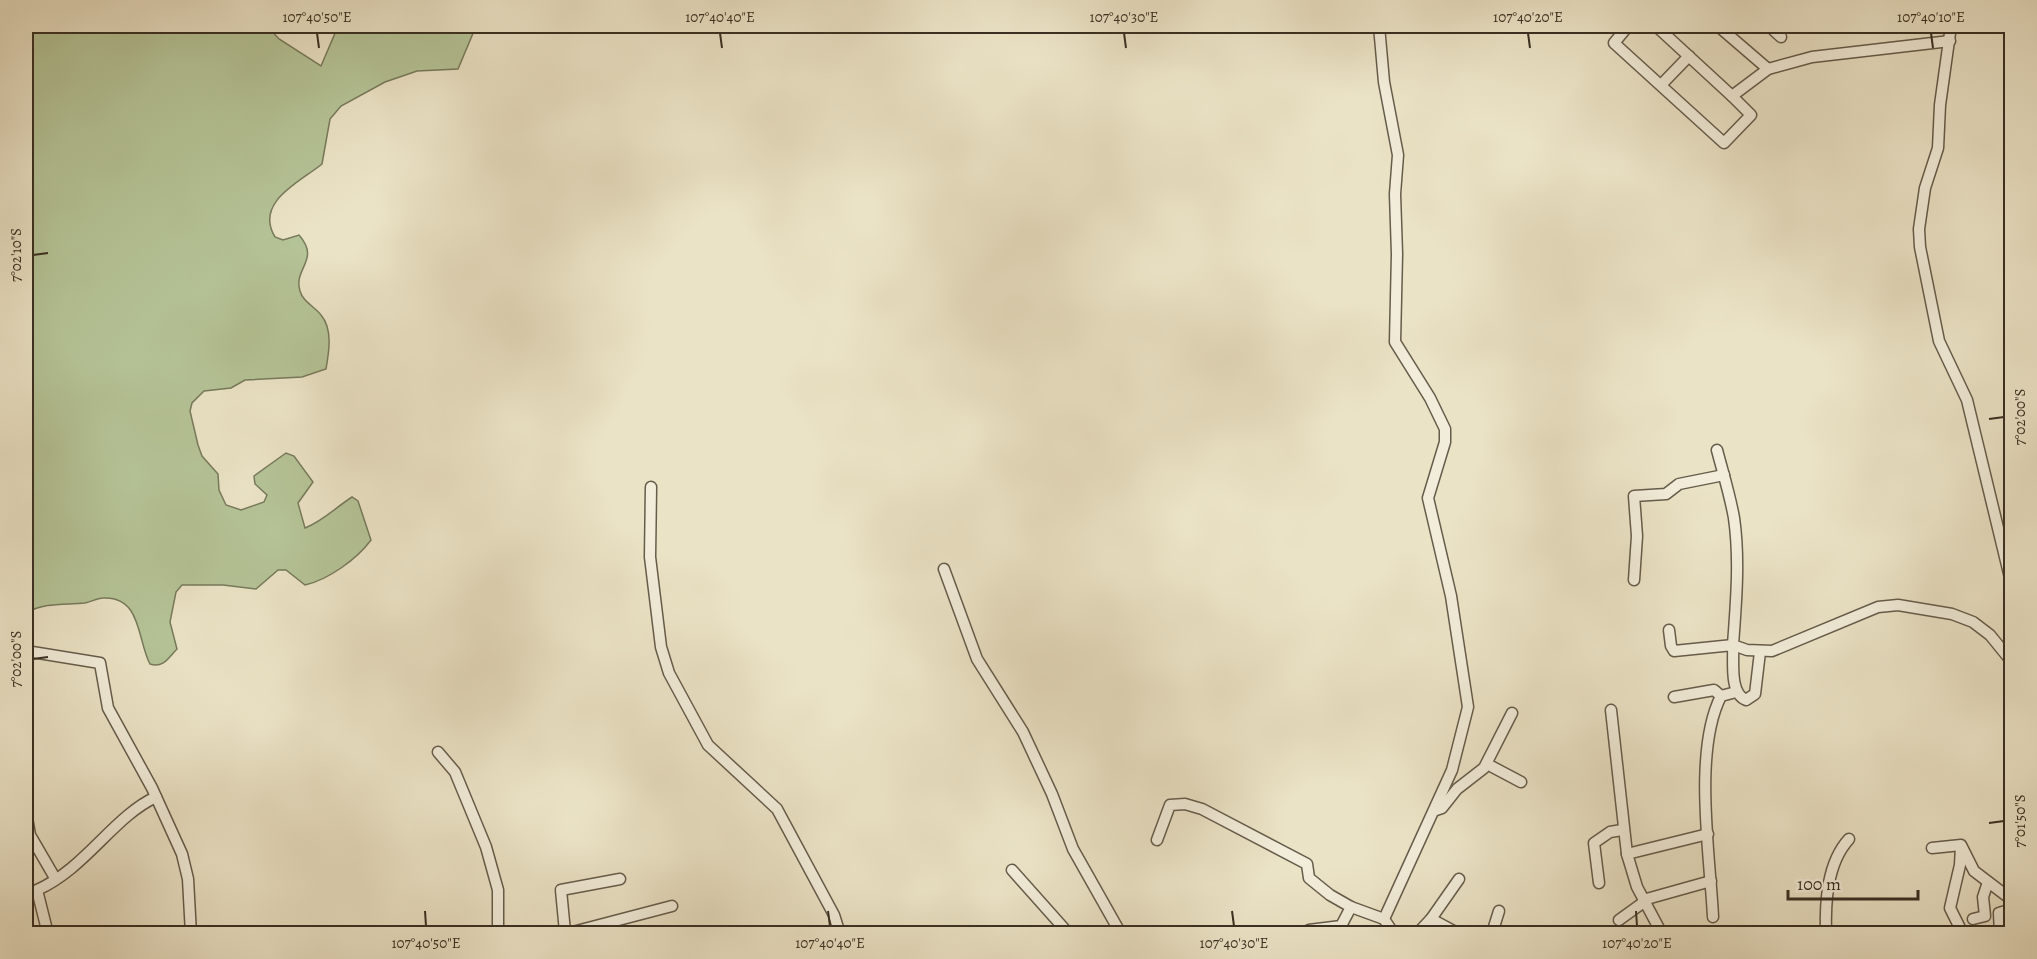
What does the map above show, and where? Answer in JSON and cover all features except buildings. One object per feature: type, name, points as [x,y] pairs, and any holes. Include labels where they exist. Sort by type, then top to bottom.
[{"type":"street","points":[[1379,26],[1384,82],[1398,155],[1395,194],[1397,254],[1395,342],[1430,398],[1445,429],[1445,442],[1428,498],[1451,596],[1468,695],[1468,707],[1461,738],[1435,810],[1384,919]]},
{"type":"street","points":[[1628,26],[1614,43],[1724,143],[1751,115],[1656,26]]},
{"type":"street","points":[[1718,26],[1768,69]]},
{"type":"street","points":[[1769,26],[1781,37]]},
{"type":"street","points":[[1951,26],[1940,105],[1938,148],[1925,188],[1919,229],[1920,247],[1939,341],[1967,400],[2012,586]]},
{"type":"street","points":[[1732,96],[1768,69],[1812,57],[1950,41]]},
{"type":"street","points":[[1661,85],[1689,56]]},
{"type":"street","points":[[1717,450],[1734,519],[1736,549],[1733,645],[1736,692],[1746,700],[1755,694],[1760,652]]},
{"type":"street","points":[[1634,580],[1637,536],[1634,496],[1666,494],[1679,484],[1724,475]]},
{"type":"street","points":[[651,487],[650,557],[661,647],[669,673],[708,745],[777,809],[834,915],[840,933]]},
{"type":"street","points":[[944,569],[977,659],[1023,732],[1052,794],[1073,849],[1121,933]]},
{"type":"street","points":[[1669,630],[1674,651],[1733,645],[1760,652],[1777,650],[1878,607],[1898,605],[1942,612],[1973,622],[1990,635],[2012,662]]},
{"type":"street","points":[[26,651],[100,662],[108,708],[156,796],[182,854],[188,879],[191,933]]},
{"type":"street","points":[[1674,697],[1714,690],[1721,696]]},
{"type":"street","points":[[1721,696],[1736,692]]},
{"type":"street","points":[[1713,917],[1706,795],[1709,735],[1721,696]]},
{"type":"street","points":[[1611,710],[1622,830],[1627,854],[1644,901],[1662,933]]},
{"type":"street","points":[[1435,810],[1442,808],[1457,789],[1487,765],[1512,713]]},
{"type":"street","points":[[438,752],[453,768],[486,847],[498,891],[498,933]]},
{"type":"street","points":[[1487,765],[1521,782]]},
{"type":"street","points":[[48,933],[37,890],[84,858],[137,808],[156,796]]},
{"type":"street","points":[[1157,840],[1170,805],[1185,804],[1202,809],[1262,838],[1307,864],[1309,878],[1330,895],[1351,907],[1384,919],[1394,933]]},
{"type":"street","points":[[26,812],[30,835],[56,878]]},
{"type":"street","points":[[1599,883],[1594,843],[1610,832],[1622,830]]},
{"type":"street","points":[[1627,854],[1708,834]]},
{"type":"street","points":[[1826,933],[1831,877],[1838,856],[1849,838]]},
{"type":"street","points":[[1932,848],[1961,845]]},
{"type":"street","points":[[1961,845],[1974,871],[2012,900]]},
{"type":"street","points":[[1961,845],[1960,865],[1950,908],[1964,933]]},
{"type":"street","points":[[1012,870],[1069,933]]},
{"type":"street","points":[[620,879],[561,890],[565,933],[672,906]]},
{"type":"street","points":[[1417,933],[1431,919],[1459,879]]},
{"type":"street","points":[[1619,920],[1644,901],[1711,880]]},
{"type":"street","points":[[1973,919],[1985,916],[1983,897],[1988,882]]},
{"type":"street","points":[[1309,930],[1341,926],[1351,907]]},
{"type":"street","points":[[1988,933],[2000,932],[1999,913],[2012,909]]},
{"type":"street","points":[[1489,933],[1493,930],[1498,911]]},
{"type":"street","points":[[1431,919],[1459,933]]},
{"type":"green space","points":[[26,26],[267,26],[279,39],[321,66],[336,31],[360,26],[485,26],[474,31],[458,69],[417,71],[385,82],[341,106],[330,119],[322,164],[282,194],[270,213],[270,225],[275,237],[283,240],[299,235],[305,244],[307,258],[300,276],[300,291],[306,301],[321,315],[327,327],[329,341],[326,369],[302,377],[245,380],[231,388],[204,391],[192,403],[190,411],[202,456],[218,474],[219,490],[226,505],[241,510],[264,502],[267,495],[255,484],[254,476],[286,453],[294,456],[313,482],[298,503],[305,528],[352,497],[358,501],[371,540],[341,568],[323,579],[305,585],[286,570],[278,570],[256,589],[223,585],[182,585],[176,592],[170,622],[177,649],[159,665],[150,664],[132,612],[116,599],[101,598],[85,603],[48,606],[26,613]]}]
